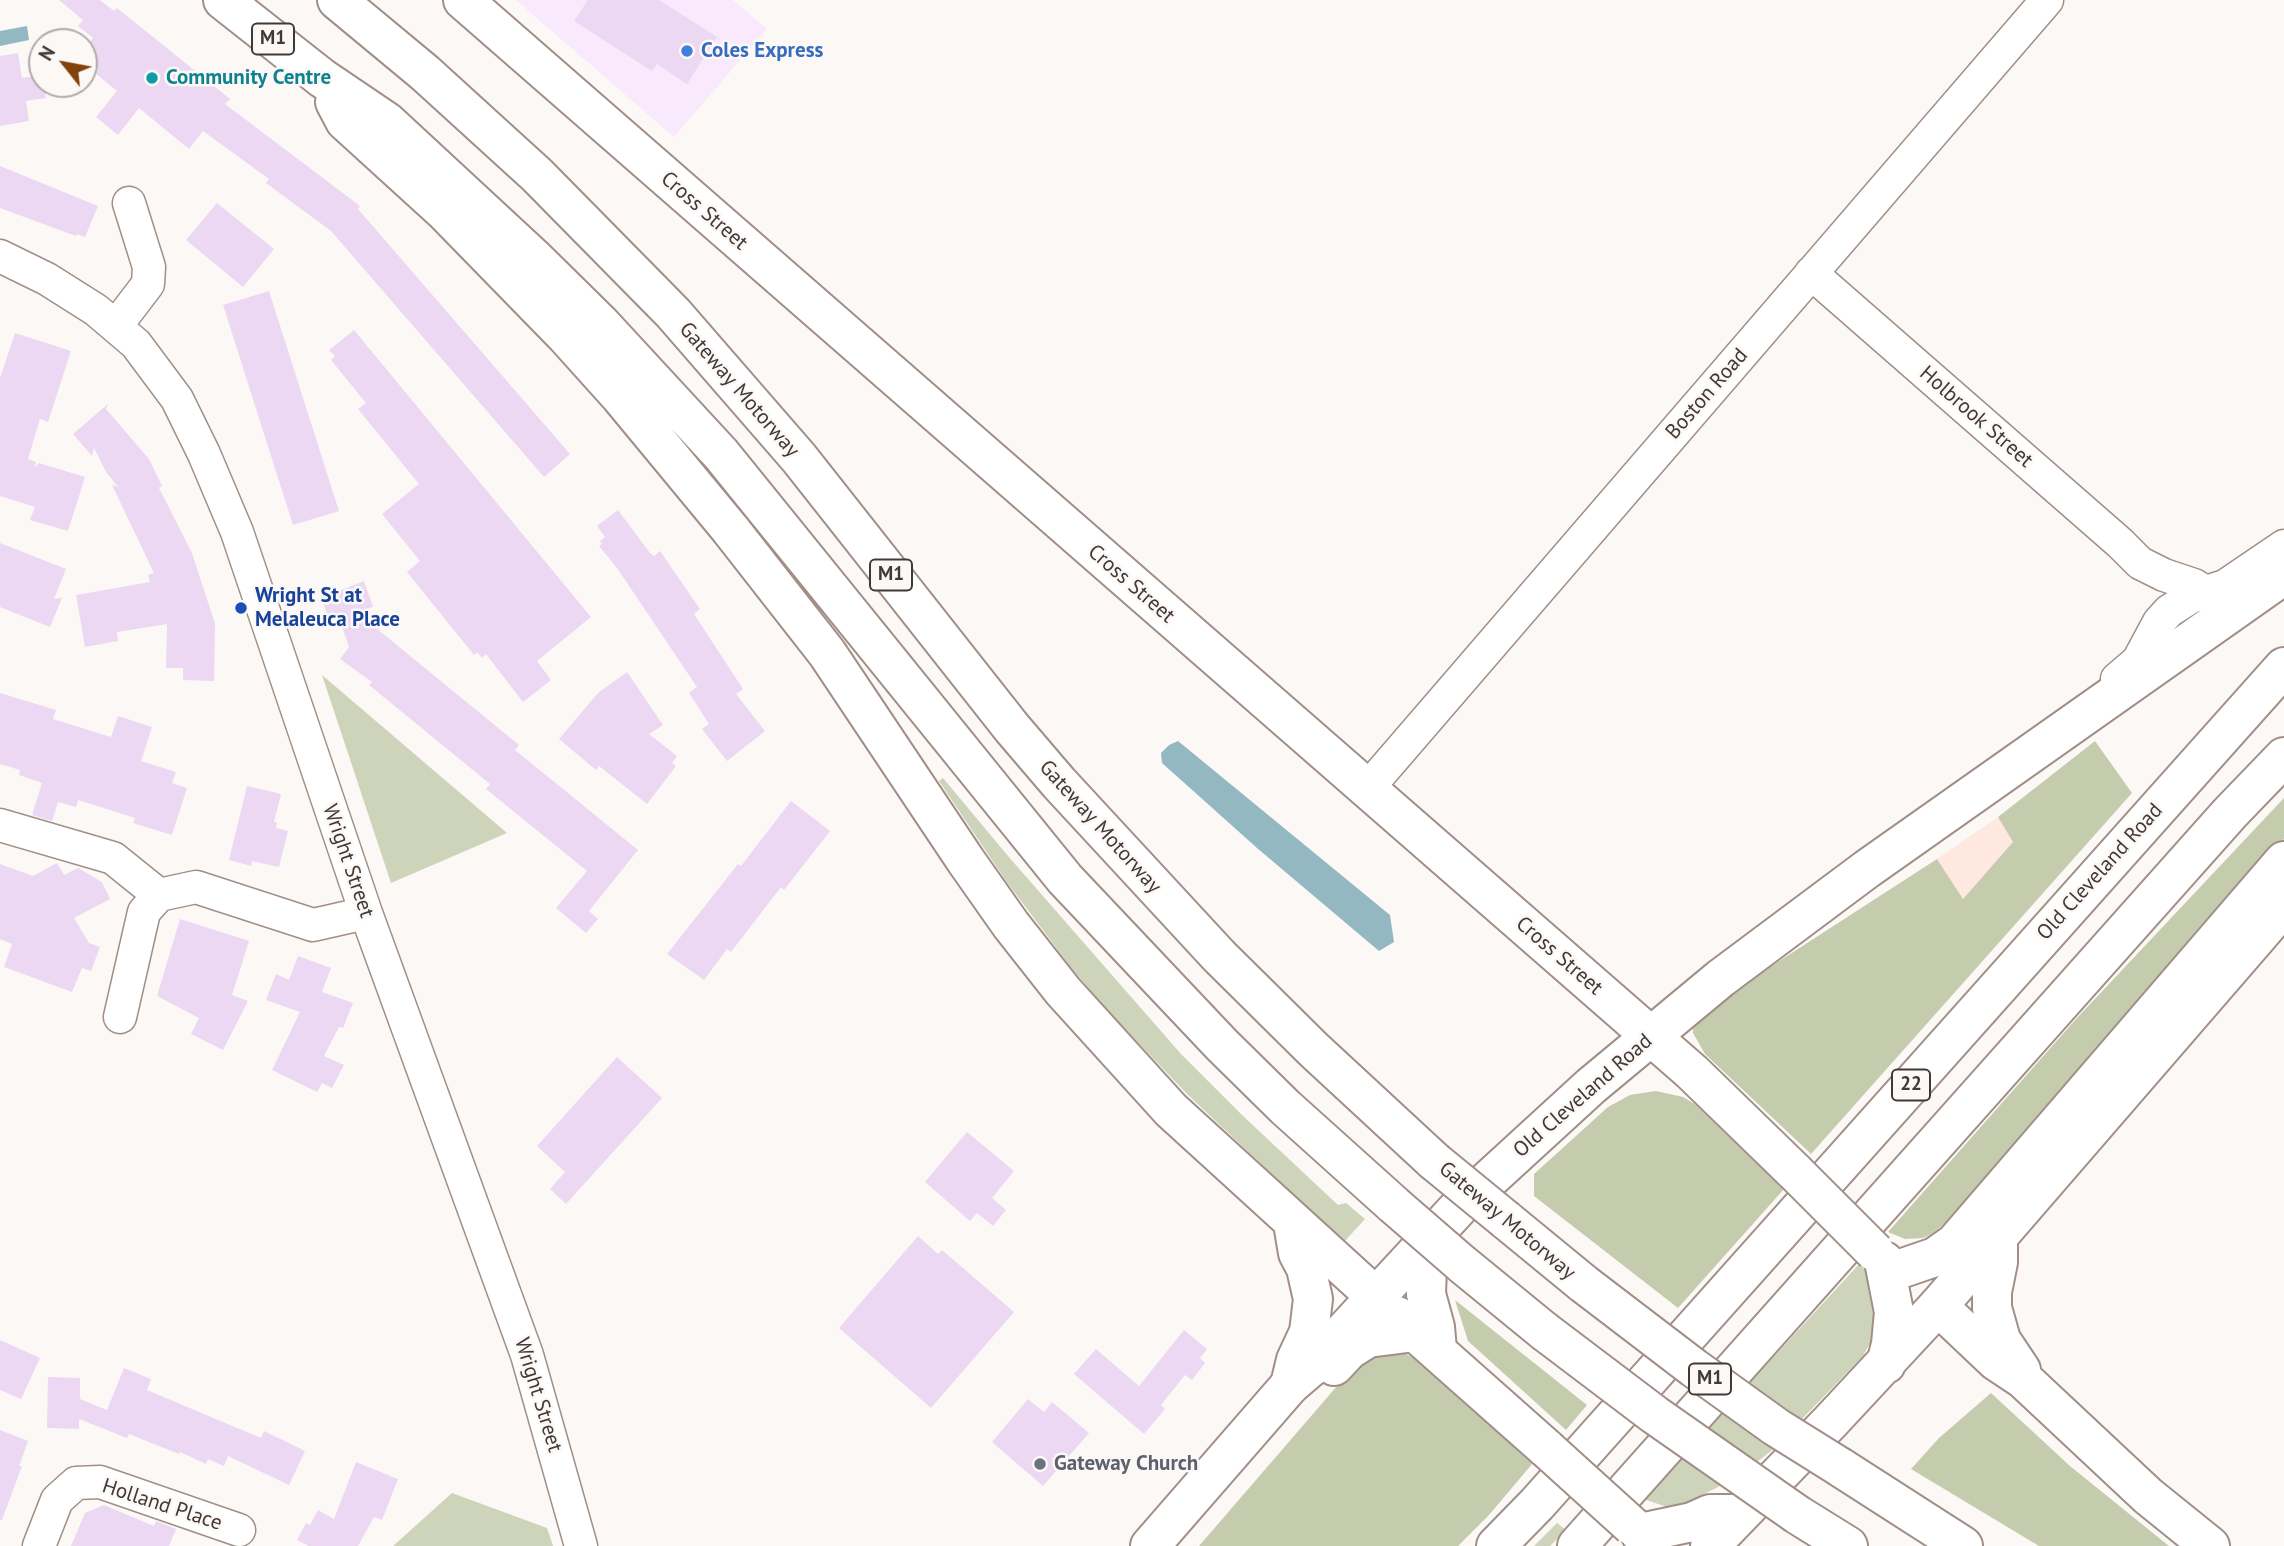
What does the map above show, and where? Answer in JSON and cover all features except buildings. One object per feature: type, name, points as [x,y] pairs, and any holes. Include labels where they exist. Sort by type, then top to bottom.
[{"type":"main road","name":"M1","points":[[223,0],[323,78],[387,122],[600,323],[729,464],[1065,879],[1240,1063],[1338,1157],[1544,1331],[1655,1415],[1798,1515],[1849,1546]]},
{"type":"main road","name":"Gateway Motorway","points":[[337,0],[425,73],[537,175],[673,313],[799,458],[1059,783],[1228,965],[1322,1058],[1434,1161],[1584,1284],[1714,1383],[1776,1427],[1963,1546]]},
{"type":"main road","name":"Cross Street","points":[[463,0],[1692,1072],[1887,1261],[1996,1361],[2023,1379]]},
{"type":"main road","points":[[323,78],[345,121],[445,212],[511,278],[620,396],[730,529],[828,653],[1011,925],[1120,1057],[1171,1110],[1293,1223],[1643,1535],[1692,1522],[1710,1514],[1741,1514]]},
{"type":"main road","name":"Old Cleveland Road","points":[[1150,1546],[1290,1385],[1311,1367],[1375,1296],[1482,1185],[1591,1086],[1721,978],[1867,869],[2284,575]]},
{"type":"main road","name":"Old Cleveland Road","points":[[1496,1546],[1547,1493],[2284,667]]},
{"type":"main road","points":[[1577,1546],[2221,824],[2284,757]]},
{"type":"main road","points":[[1886,1364],[1894,1312],[1887,1261],[1935,1257],[1955,1243],[2284,861]]},
{"type":"main road","points":[[1710,1546],[1886,1364],[2284,906]]},
{"type":"main road","points":[[1587,981],[1615,982],[1650,1000],[1682,1010]]},
{"type":"main road","points":[[1591,1086],[1609,1088],[1633,1077],[1692,1072]]},
{"type":"main road","points":[[1290,1385],[1296,1360],[1309,1332],[1313,1299],[1311,1285],[1298,1254],[1293,1223]]},
{"type":"main road","points":[[1998,1237],[1998,1262],[1992,1292],[1994,1316],[2001,1340],[2020,1367],[2023,1379],[2138,1487],[2210,1546]]},
{"type":"main road","points":[[1426,1341],[1435,1327],[1426,1294],[1428,1241]]},
{"type":"main road","points":[[1179,1546],[1349,1350],[1376,1335],[1426,1341]]},
{"type":"street","name":"Boston Road","points":[[1367,789],[2047,0]]},
{"type":"street","points":[[116,326],[148,284],[149,267],[129,203]]},
{"type":"street","name":"Wright Street","points":[[0,256],[47,279],[96,310],[136,344],[177,399],[204,454],[237,532],[366,912],[527,1355],[581,1546]]},
{"type":"street","name":"Holbrook Street","points":[[1811,273],[2140,563],[2205,592]]},
{"type":"street","name":"Old Cleveland Road","points":[[2080,718],[2138,661],[2159,622],[2179,604],[2225,586],[2284,546]]},
{"type":"street","name":"Holbrook Street","points":[[2140,563],[2153,591],[2159,622]]},
{"type":"street","points":[[0,825],[76,845],[113,858],[159,895]]},
{"type":"street","points":[[120,1017],[144,912],[159,895],[197,887],[313,925],[366,912]]},
{"type":"street","name":"Holland Place","points":[[39,1546],[57,1500],[76,1483],[100,1482],[239,1530]]},
{"type":"shaded area","name":"Coles Express","points":[[516,0],[733,0],[767,29],[674,137]]},
{"type":"shaded area","points":[[1998,817],[2014,842],[1963,899],[1937,859]]},
{"type":"green space","points":[[322,675],[507,833],[391,883]]},
{"type":"green space","points":[[2095,741],[2132,793],[1811,1154],[1705,1054],[1693,1033],[1693,1025],[1702,1011],[1937,859],[1963,899],[2013,842],[1998,817]]},
{"type":"green space","points":[[943,778],[1181,1054],[1338,1205],[1346,1203],[1365,1219],[1344,1242],[1188,1095],[1110,1013],[1073,970],[1006,881],[939,781]]},
{"type":"green space","points":[[2284,798],[2284,839],[2014,1156],[1964,1209],[1931,1234],[1923,1238],[1905,1239],[1888,1232],[2076,1019]]},
{"type":"green space","points":[[1656,1091],[1683,1097],[1695,1104],[1784,1189],[1678,1308],[1534,1196],[1534,1174],[1608,1107],[1630,1095]]},
{"type":"green space","points":[[1860,1263],[1868,1273],[1877,1297],[1875,1334],[1863,1356],[1771,1451],[1738,1477],[1682,1505],[1667,1507],[1643,1499]]},
{"type":"green space","points":[[1455,1300],[1587,1405],[1566,1430],[1468,1341]]},
{"type":"green space","points":[[1376,1352],[1402,1352],[1418,1360],[1533,1463],[1489,1515],[1458,1546],[1199,1546],[1350,1371]]},
{"type":"green space","points":[[1991,1393],[2070,1466],[2169,1546],[2039,1546],[1911,1469],[1939,1438]]},
{"type":"green space","points":[[452,1493],[547,1528],[553,1546],[393,1546]]},
{"type":"green space","points":[[1557,1523],[1566,1530],[1550,1546],[1534,1546]]},
{"type":"water","points":[[27,26],[28,40],[0,46],[0,31]]},
{"type":"water","points":[[1178,741],[1390,915],[1394,942],[1379,951],[1162,763],[1161,753]]},
{"type":"place","name":"Coles Express","points":[[687,51]]},
{"type":"place","name":"Community Centre","points":[[152,78]]},
{"type":"place","name":"Wright St at Melaleuca Place","points":[[241,608]]},
{"type":"place","name":"Gateway Church","points":[[1040,1464]]}]
